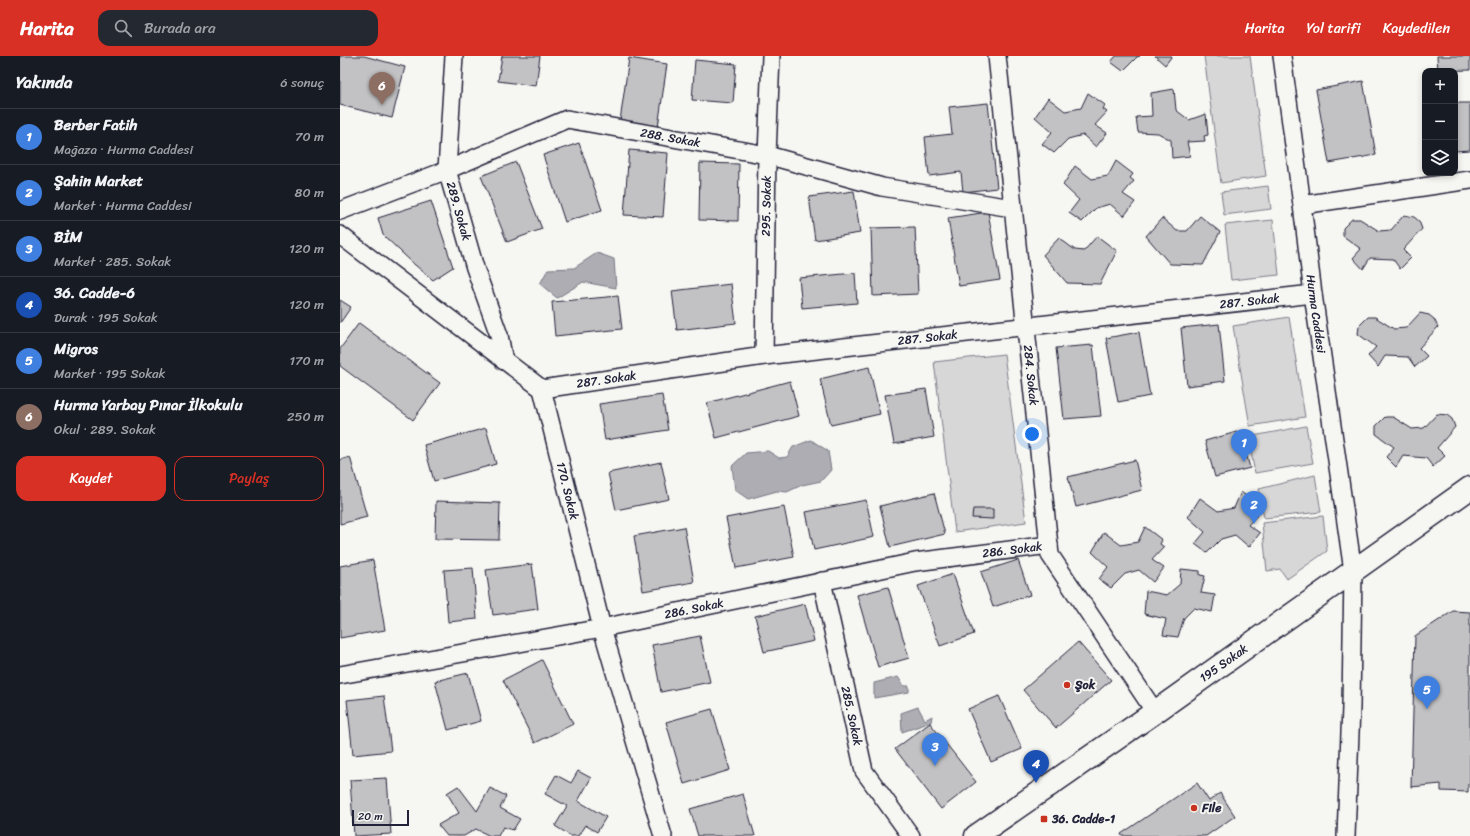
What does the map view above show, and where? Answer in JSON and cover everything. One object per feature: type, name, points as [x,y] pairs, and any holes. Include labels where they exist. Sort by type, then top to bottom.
[{"type":"street","name":"289. Sokak","points":[[454,56],[447,170],[475,268],[499,335],[504,360]]},
{"type":"street","name":"295. Sokak","points":[[764,356],[767,156],[771,56]]},
{"type":"street","name":"284. Sokak","points":[[997,56],[1050,555],[1156,712]]},
{"type":"street","name":"Hurma Caddesi","points":[[1282,56],[1313,294],[1353,571],[1352,707],[1346,836]]},
{"type":"street","name":"288. Sokak","points":[[340,211],[447,170],[567,119],[767,156],[882,187],[1012,208]]},
{"type":"street","points":[[1302,205],[1470,180]]},
{"type":"street","points":[[340,235],[542,390]]},
{"type":"street","name":"287. Sokak","points":[[542,390],[764,356],[1313,294]]},
{"type":"street","name":"170. Sokak","points":[[542,390],[602,628],[663,836]]},
{"type":"street","name":"195 Sokak","points":[[976,836],[1156,712],[1470,488]]},
{"type":"street","name":"286. Sokak","points":[[340,675],[602,628],[915,562],[1049,545]]},
{"type":"street","name":"285. Sokak","points":[[822,582],[864,771],[911,836]]},
{"type":"shaded area","points":[[1204,56],[1250,56],[1266,176],[1221,183]]},
{"type":"shaded area","points":[[1268,186],[1271,209],[1224,215],[1221,192]]},
{"type":"shaded area","points":[[1273,220],[1279,275],[1231,280],[1225,225]]},
{"type":"shaded area","points":[[597,253],[614,259],[616,288],[583,282],[557,298],[540,284],[548,269],[574,268]]},
{"type":"shaded area","points":[[1289,317],[1305,417],[1250,426],[1233,326]]},
{"type":"shaded area","points":[[1004,354],[1026,522],[955,532],[934,362]]},
{"type":"shaded area","points":[[1306,426],[1313,463],[1255,473],[1248,437]]},
{"type":"shaded area","points":[[811,440],[828,451],[831,470],[821,481],[802,485],[787,492],[777,491],[748,499],[735,490],[732,466],[746,453],[768,451],[779,458],[787,457],[793,447]]},
{"type":"shaded area","points":[[1315,475],[1321,512],[1264,518],[1259,489]]},
{"type":"shaded area","points":[[1323,516],[1327,551],[1287,579],[1280,569],[1267,571],[1262,523]]},
{"type":"shaded area","points":[[898,677],[904,686],[909,686],[909,692],[874,698],[874,683]]},
{"type":"shaded area","points":[[918,707],[925,720],[932,716],[931,722],[902,732],[901,713]]},
{"type":"building","points":[[340,56],[364,56],[405,67],[392,118],[340,105]]},
{"type":"building","points":[[502,56],[540,56],[536,86],[498,81]]},
{"type":"building","points":[[1116,56],[1140,56],[1137,57],[1123,71],[1111,62]]},
{"type":"building","points":[[1155,56],[1172,56],[1165,65]]},
{"type":"building","points":[[1437,56],[1470,56],[1470,70],[1458,70],[1458,68],[1438,68]]},
{"type":"building","points":[[629,58],[667,64],[658,127],[620,121]]},
{"type":"building","points":[[695,60],[736,64],[733,103],[692,100]]},
{"type":"building","points":[[1363,81],[1376,155],[1329,163],[1316,90]]},
{"type":"building","points":[[1174,89],[1176,110],[1189,120],[1206,114],[1208,135],[1204,136],[1205,141],[1187,142],[1190,156],[1172,158],[1171,140],[1158,133],[1138,132],[1136,117],[1152,116],[1151,93]]},
{"type":"building","points":[[1088,93],[1105,105],[1103,109],[1107,112],[1095,125],[1107,133],[1096,147],[1083,135],[1068,139],[1054,153],[1042,144],[1052,132],[1035,117],[1048,98],[1065,111],[1081,108]]},
{"type":"building","points":[[988,103],[997,188],[963,192],[961,172],[929,176],[925,137],[952,134],[949,107]]},
{"type":"building","points":[[1458,103],[1470,103],[1470,150],[1458,151]]},
{"type":"building","points":[[579,143],[602,210],[565,222],[543,155]]},
{"type":"building","points":[[629,150],[668,153],[663,217],[624,215]]},
{"type":"building","points":[[1116,161],[1133,174],[1130,178],[1134,181],[1123,194],[1135,202],[1124,216],[1110,204],[1096,208],[1082,222],[1069,213],[1079,200],[1063,185],[1075,166],[1092,179],[1108,176]]},
{"type":"building","points":[[516,162],[542,229],[507,242],[481,176]]},
{"type":"building","points":[[700,163],[739,164],[738,221],[699,220]]},
{"type":"building","points":[[854,191],[860,233],[815,240],[809,197]]},
{"type":"building","points":[[431,201],[453,267],[433,280],[383,235],[378,218]]},
{"type":"building","points":[[988,212],[1000,280],[959,286],[948,218]]},
{"type":"building","points":[[1404,215],[1414,217],[1419,221],[1422,229],[1403,250],[1411,258],[1400,269],[1393,259],[1370,258],[1363,269],[1353,258],[1361,249],[1343,236],[1343,228],[1352,219],[1360,219],[1379,231],[1391,230]]},
{"type":"building","points":[[1200,216],[1220,232],[1203,265],[1170,264],[1146,236],[1162,218],[1177,231],[1187,231]]},
{"type":"building","points":[[915,227],[918,294],[873,296],[871,228]]},
{"type":"building","points":[[1097,236],[1117,251],[1100,284],[1067,283],[1043,255],[1059,238],[1075,250],[1084,251]]},
{"type":"building","points":[[855,273],[857,303],[802,308],[799,278]]},
{"type":"building","points":[[731,284],[736,323],[677,330],[672,291]]},
{"type":"building","points":[[618,296],[622,329],[555,336],[552,302]]},
{"type":"building","points":[[340,300],[351,307],[340,323]]},
{"type":"building","points":[[1420,313],[1429,315],[1434,319],[1438,327],[1419,348],[1427,356],[1415,367],[1408,357],[1385,356],[1378,367],[1368,356],[1376,347],[1358,334],[1359,326],[1368,317],[1375,317],[1394,329],[1406,328]]},
{"type":"building","points":[[359,323],[440,383],[413,420],[340,366],[340,349]]},
{"type":"building","points":[[1219,324],[1225,381],[1187,386],[1181,328]]},
{"type":"building","points":[[1139,332],[1150,396],[1118,402],[1106,338]]},
{"type":"building","points":[[1093,345],[1101,416],[1064,419],[1056,348]]},
{"type":"building","points":[[869,367],[880,414],[831,425],[820,379]]},
{"type":"building","points":[[790,381],[799,416],[716,438],[707,403]]},
{"type":"building","points":[[926,389],[934,437],[894,444],[885,395]]},
{"type":"building","points":[[662,395],[668,430],[605,440],[599,404]]},
{"type":"building","points":[[1437,414],[1447,415],[1452,419],[1455,427],[1437,448],[1445,456],[1433,467],[1426,458],[1403,456],[1396,467],[1386,457],[1394,447],[1376,434],[1376,426],[1385,417],[1393,417],[1412,429],[1424,428]]},
{"type":"building","points":[[486,428],[496,464],[434,481],[424,445]]},
{"type":"building","points":[[1240,431],[1250,468],[1215,477],[1205,441]]},
{"type":"building","points":[[350,457],[367,517],[340,524],[340,460]]},
{"type":"building","points":[[1135,460],[1142,490],[1076,507],[1068,477]]},
{"type":"building","points":[[661,462],[669,499],[616,510],[608,473]]},
{"type":"building","points":[[1241,492],[1258,505],[1256,509],[1260,512],[1248,525],[1260,533],[1249,547],[1235,535],[1221,539],[1207,553],[1195,544],[1205,532],[1188,517],[1200,498],[1218,511],[1234,508]]},
{"type":"building","points":[[934,493],[945,534],[890,547],[880,506]]},
{"type":"building","points":[[866,500],[874,537],[814,550],[806,512]]},
{"type":"building","points":[[436,501],[500,503],[499,540],[435,539]]},
{"type":"building","points":[[784,507],[794,557],[736,568],[726,518]]},
{"type":"building","points":[[973,509],[993,509],[993,519],[972,518]]},
{"type":"building","points":[[684,527],[694,582],[643,591],[634,536]]},
{"type":"building","points":[[1145,527],[1162,540],[1160,544],[1164,547],[1152,560],[1164,568],[1153,582],[1139,570],[1125,574],[1111,588],[1099,579],[1108,567],[1092,552],[1104,532],[1121,545],[1138,542]]},
{"type":"building","points":[[373,560],[385,630],[340,638],[340,566]]},
{"type":"building","points":[[1018,560],[1030,595],[993,607],[981,572]]},
{"type":"building","points":[[532,564],[538,609],[493,615],[486,570]]},
{"type":"building","points":[[473,568],[477,619],[448,622],[444,570]]},
{"type":"building","points":[[1181,569],[1200,571],[1200,575],[1205,576],[1201,593],[1215,595],[1212,612],[1194,608],[1184,618],[1178,637],[1163,635],[1166,619],[1144,614],[1146,591],[1167,595],[1180,584]]},
{"type":"building","points":[[953,574],[974,634],[940,646],[918,586]]},
{"type":"building","points":[[888,587],[909,658],[878,667],[857,595]]},
{"type":"building","points":[[805,604],[814,641],[764,652],[755,616]]},
{"type":"building","points":[[1453,611],[1470,612],[1470,784],[1468,784],[1468,792],[1441,791],[1441,784],[1411,787],[1415,636]]},
{"type":"building","points":[[700,636],[710,682],[661,692],[652,645]]},
{"type":"building","name":"Şok","points":[[1078,642],[1111,680],[1056,728],[1023,690]]},
{"type":"building","points":[[542,660],[573,724],[535,743],[503,680]]},
{"type":"building","points":[[468,673],[481,721],[448,730],[435,681]]},
{"type":"building","points":[[384,696],[391,751],[353,755],[347,700]]},
{"type":"building","points":[[999,696],[1022,749],[991,762],[968,709]]},
{"type":"building","points":[[712,709],[730,770],[684,784],[666,722]]},
{"type":"building","points":[[930,723],[976,782],[941,809],[895,749]]},
{"type":"building","points":[[578,771],[591,778],[578,801],[606,817],[597,832],[585,825],[578,836],[571,836],[555,826],[567,806],[545,794],[556,775],[571,783]]},
{"type":"building","points":[[387,778],[391,834],[354,836],[350,780]]},
{"type":"building","name":"File","points":[[1197,783],[1209,801],[1220,793],[1235,816],[1206,836],[1122,836],[1121,834]]},
{"type":"building","points":[[458,786],[477,811],[490,788],[506,796],[500,808],[520,819],[513,830],[503,827],[498,836],[490,836],[476,829],[464,836],[447,836],[438,825],[459,813],[447,793]]},
{"type":"building","points":[[743,794],[755,836],[698,836],[690,809]]},
{"type":"place","name":"Hurma Yarbay Pınar İlkokulu","points":[[382,105]]},
{"type":"place","name":"Berber Fatih","points":[[1244,462]]},
{"type":"place","name":"Şahin Market","points":[[1254,524]]},
{"type":"place","name":"Şok","points":[[1067,685]]},
{"type":"place","name":"Migros","points":[[1427,709]]},
{"type":"place","name":"BİM","points":[[935,766]]},
{"type":"place","name":"36. Cadde-6","points":[[1036,783]]},
{"type":"place","name":"File","points":[[1194,808]]},
{"type":"place","name":"36. Cadde-1","points":[[1044,819]]}]
